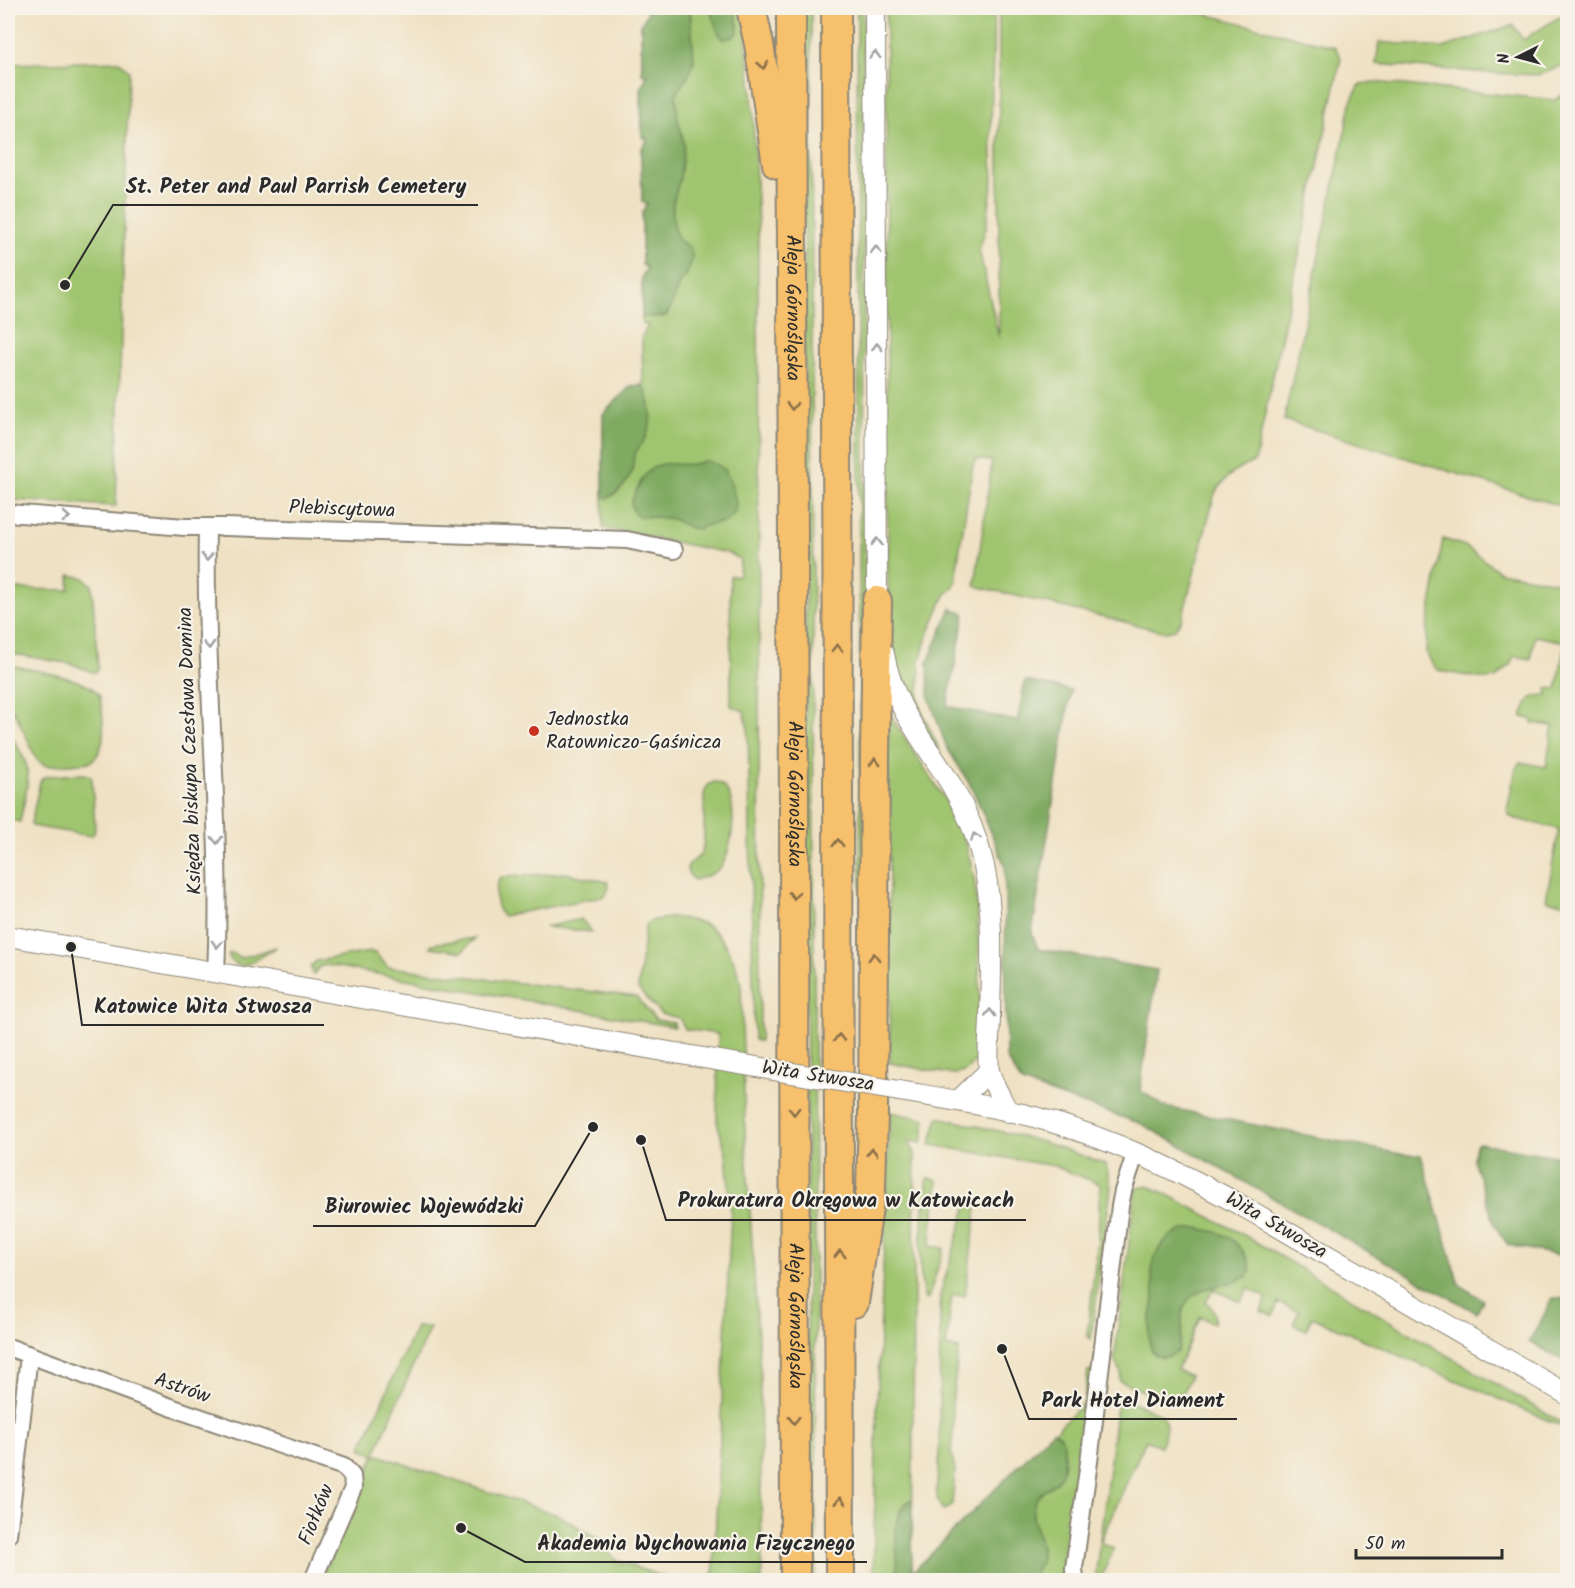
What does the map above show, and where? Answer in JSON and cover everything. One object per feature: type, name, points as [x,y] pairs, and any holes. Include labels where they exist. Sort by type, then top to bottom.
[{"type":"highway","points":[[752,8],[791,264]]},
{"type":"highway","name":"Aleja Górnośląska","points":[[791,8],[795,1581]]},
{"type":"highway","points":[[836,8],[840,1581]]},
{"type":"highway","points":[[840,1397],[871,1188],[877,601]]},
{"type":"street","points":[[875,8],[877,601],[885,660],[895,693],[915,732],[948,780],[961,804],[984,865],[990,921],[990,1071],[1008,1112]]},
{"type":"street","name":"Plebiscytowa","points":[[8,513],[207,528],[627,540],[674,550]]},
{"type":"street","name":"Księdza biskupa Czesława Domina","points":[[207,528],[206,587],[218,857],[216,973]]},
{"type":"street","name":"Wita Stwosza","points":[[8,936],[715,1060],[900,1090],[1039,1119],[1136,1152],[1181,1173],[1568,1395]]},
{"type":"street","points":[[958,1101],[990,1071]]},
{"type":"street","points":[[1075,1581],[1074,1568],[1120,1206],[1136,1152]]},
{"type":"street","name":"Astrów","points":[[8,1347],[176,1409],[344,1467]]},
{"type":"street","points":[[8,1535],[29,1356]]},
{"type":"street","name":"Fiołków","points":[[313,1581],[353,1488],[352,1476],[344,1467]]},
{"type":"green space","points":[[641,8],[743,8],[752,91],[758,226],[760,1041],[754,1040],[748,729],[744,711],[731,706],[730,576],[739,575],[740,559],[728,553],[603,528],[603,414],[631,386],[643,385],[642,337],[648,325],[642,324],[642,277],[647,267],[642,265],[642,214],[647,204],[642,202],[641,150],[648,139],[642,137],[641,88],[648,74],[642,74],[641,25],[648,11]]},
{"type":"green space","points":[[641,8],[690,8],[694,60],[690,73],[676,96],[678,120],[684,145],[680,178],[673,203],[675,232],[679,240],[690,248],[693,258],[686,276],[679,283],[666,316],[660,317],[642,317],[642,277],[647,267],[642,265],[642,214],[647,204],[642,202],[641,150],[648,139],[642,137],[641,88],[648,74],[642,74],[641,25],[648,11]]},
{"type":"green space","points":[[709,8],[735,8],[738,28],[735,36],[723,39]]},
{"type":"green space","points":[[804,8],[811,8],[816,1580],[808,1580]]},
{"type":"green space","points":[[857,8],[863,8],[867,1055],[861,977]]},
{"type":"green space","points":[[886,8],[994,8],[991,127],[993,179],[986,228],[979,250],[999,338],[999,8],[1181,8],[1335,47],[1341,58],[1255,461],[1232,474],[1215,493],[1182,619],[1175,629],[1166,632],[975,586],[992,461],[976,459],[973,465],[956,580],[953,588],[945,595],[920,660],[921,710],[941,753],[904,695],[895,665],[888,622]]},
{"type":"green space","points":[[1567,12],[1567,64],[1538,75],[1376,64],[1379,42],[1443,48],[1513,25],[1523,40]]},
{"type":"green space","points":[[119,61],[129,70],[116,506],[8,500],[8,64]]},
{"type":"green space","points":[[1373,82],[1555,100],[1567,92],[1567,508],[1284,420],[1352,99],[1360,85]]},
{"type":"green space","points":[[631,386],[643,386],[646,392],[651,413],[649,427],[635,454],[631,474],[626,483],[612,496],[603,497],[603,414]]},
{"type":"green space","points":[[705,461],[721,467],[730,480],[736,506],[734,514],[726,522],[698,529],[667,518],[637,516],[634,513],[632,498],[643,478],[652,469],[662,464],[693,464]]},
{"type":"green space","points":[[1443,539],[1465,546],[1500,572],[1567,584],[1567,904],[1546,900],[1559,829],[1513,818],[1507,810],[1516,768],[1520,762],[1546,767],[1553,726],[1532,723],[1533,720],[1522,717],[1530,699],[1548,695],[1547,688],[1557,689],[1565,642],[1535,636],[1531,659],[1514,656],[1510,665],[1496,678],[1485,679],[1440,671],[1433,665],[1426,652],[1427,629]]},
{"type":"green space","points":[[70,575],[84,578],[92,585],[98,668],[96,672],[72,664],[8,653],[8,589],[69,590]]},
{"type":"green space","points":[[951,608],[965,614],[947,706],[1017,721],[1025,681],[1071,690],[1032,933],[1038,949],[1157,970],[1140,1090],[1165,1107],[1406,1155],[1421,1155],[1459,1284],[1483,1300],[1477,1313],[1142,1124],[1022,1083],[1006,1058],[1005,866],[972,788],[946,746],[929,697],[928,662]]},
{"type":"green space","points":[[8,666],[62,676],[95,690],[100,697],[103,741],[97,756],[91,762],[46,766],[37,760],[8,703]]},
{"type":"green space","points":[[889,714],[952,810],[961,830],[972,867],[978,921],[980,1054],[978,1063],[973,1062],[964,1072],[958,1074],[890,1063]]},
{"type":"green space","points":[[8,731],[26,764],[28,777],[20,822],[8,819]]},
{"type":"green space","points":[[84,774],[91,776],[92,781],[95,828],[91,836],[32,826],[40,782],[43,778]]},
{"type":"green space","points":[[715,782],[724,786],[732,807],[733,821],[728,849],[719,869],[710,875],[694,880],[689,875],[687,867],[699,857],[703,849],[704,795],[707,786]]},
{"type":"green space","points":[[566,873],[608,882],[608,891],[605,896],[503,916],[497,908],[497,886],[501,877]]},
{"type":"green space","points":[[673,917],[702,923],[717,934],[733,959],[741,986],[745,1129],[760,1370],[762,1580],[713,1580],[731,1215],[726,1153],[717,1122],[718,1034],[685,1029],[679,1018],[661,1014],[638,989],[645,926],[650,921]]},
{"type":"green space","points":[[581,919],[592,932],[545,927]]},
{"type":"green space","points":[[475,938],[462,952],[430,947],[432,944]]},
{"type":"green space","points":[[277,947],[244,966],[234,963],[228,954],[232,953],[241,958]]},
{"type":"green space","points":[[375,953],[388,967],[636,997],[656,1020],[674,1023],[675,1027],[327,965],[319,967],[313,975],[311,967],[316,961]]},
{"type":"green space","points":[[890,1112],[926,1119],[922,1143],[908,1141],[915,1153],[912,1573],[1084,1402],[1088,1371],[1093,1370],[1067,1562],[1055,1580],[873,1580],[877,1405]]},
{"type":"green space","points":[[938,1117],[1024,1137],[1106,1164],[1111,1187],[1091,1339],[1087,1335],[1098,1240],[1100,1184],[1054,1166],[930,1145]]},
{"type":"green space","points":[[1479,1143],[1567,1158],[1567,1257],[1508,1245],[1495,1226],[1473,1159],[1476,1145]]},
{"type":"green space","points":[[928,1178],[938,1180],[930,1246],[944,1248],[928,1299],[925,1300],[920,1256]]},
{"type":"green space","points":[[1148,1186],[1244,1235],[1562,1423],[1556,1424],[1312,1317],[1306,1330],[1293,1324],[1299,1311],[1278,1303],[1273,1316],[1261,1311],[1267,1298],[1248,1288],[1241,1302],[1213,1289],[1206,1302],[1214,1311],[1214,1323],[1200,1317],[1177,1370],[1190,1376],[1179,1397],[1167,1399],[1159,1397],[1120,1381],[1121,1373],[1114,1360],[1135,1195],[1139,1188]]},
{"type":"green space","points":[[973,1203],[977,1209],[965,1296],[952,1295],[946,1347],[959,1349],[952,1402],[954,1422],[951,1451],[955,1471],[952,1505],[943,1510],[936,1488],[939,1465],[940,1295],[967,1205]]},
{"type":"green space","points":[[1197,1228],[1223,1234],[1234,1241],[1243,1251],[1251,1270],[1247,1277],[1202,1290],[1190,1298],[1183,1309],[1178,1351],[1170,1356],[1161,1357],[1155,1354],[1149,1341],[1154,1298],[1152,1271],[1154,1261],[1161,1246],[1172,1235],[1179,1231]]},
{"type":"green space","points":[[1552,1298],[1567,1299],[1567,1363],[1529,1341]]},
{"type":"green space","points":[[416,1327],[430,1327],[375,1454],[558,1515],[601,1540],[600,1545],[618,1561],[672,1580],[320,1580],[375,1455],[361,1448]]},
{"type":"green space","points":[[1118,1397],[1162,1415],[1165,1430],[1160,1446],[1146,1440],[1100,1542],[1114,1549],[1101,1578],[1105,1580],[1095,1580]]},
{"type":"green space","points":[[1053,1431],[1063,1440],[1063,1467],[1060,1478],[1039,1495],[1034,1504],[1033,1517],[1040,1542],[1041,1559],[1029,1580],[895,1580],[897,1519],[905,1505],[912,1499],[912,1573]]},
{"type":"place","name":"St. Peter and Paul Parrish Cemetery","points":[[65,285]]},
{"type":"place","name":"Jednostka Ratowniczo-Gaśnicza","points":[[534,731]]},
{"type":"place","name":"Katowice Wita Stwosza","points":[[71,947]]},
{"type":"place","name":"Biurowiec Wojewódzki","points":[[593,1127]]},
{"type":"place","name":"Prokuratura Okręgowa w Katowicach","points":[[641,1140]]},
{"type":"place","name":"Park Hotel Diament","points":[[1002,1349]]},
{"type":"place","name":"Akademia Wychowania Fizycznego","points":[[461,1528]]}]
